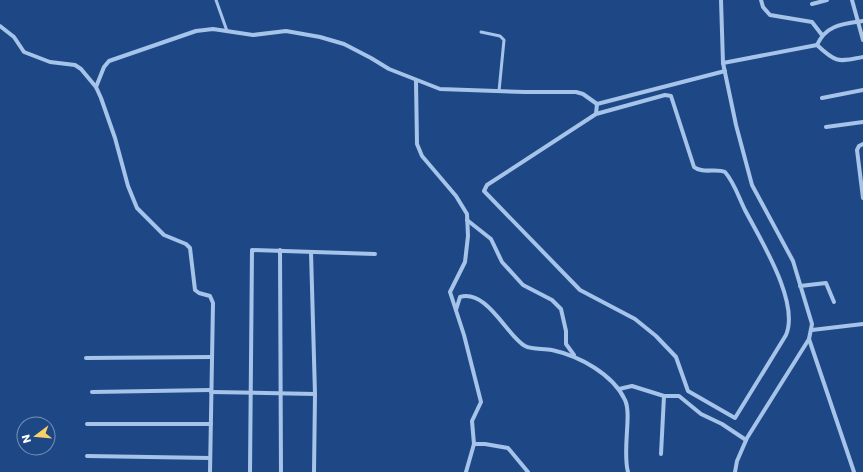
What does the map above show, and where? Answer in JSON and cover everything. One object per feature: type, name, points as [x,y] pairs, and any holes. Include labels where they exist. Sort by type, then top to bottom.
[{"type":"street","points":[[721,0],[723,63],[736,125],[752,185],[787,249],[812,324],[809,339],[746,440],[735,472]]},
{"type":"street","points":[[761,0],[763,7],[770,15],[812,22],[822,35]]},
{"type":"street","points":[[812,4],[827,0]]},
{"type":"street","points":[[852,0],[861,22],[863,40]]},
{"type":"street","points":[[817,45],[822,35],[830,28],[861,22]]},
{"type":"street","points":[[0,26],[14,36],[24,52],[50,62],[75,64],[81,69],[96,87],[115,138],[128,186],[137,208],[164,235],[186,244],[190,248],[195,290],[199,294],[210,296],[213,303],[210,472]]},
{"type":"street","points":[[96,87],[104,67],[109,61],[166,42],[187,33],[213,30],[253,35],[286,32],[320,37],[344,44],[389,69],[416,81],[440,89],[576,92],[583,94],[597,104],[725,71]]},
{"type":"street","points":[[723,63],[817,45]]},
{"type":"street","points":[[817,45],[829,56],[841,61],[863,57]]},
{"type":"street","points":[[416,81],[417,144],[422,156],[458,199],[466,212],[468,220],[465,262],[450,292],[464,335],[481,402],[472,421],[474,444],[466,472]]},
{"type":"street","points":[[822,98],[863,90]]},
{"type":"street","points":[[665,95],[671,96],[694,167],[698,170],[723,170],[727,174],[772,259],[789,309],[788,332],[735,418],[688,392],[676,357],[656,336],[635,319],[580,290],[484,191],[487,184],[596,114],[665,95]]},
{"type":"street","points":[[596,114],[597,104]]},
{"type":"street","points":[[826,127],[863,122]]},
{"type":"street","points":[[863,144],[859,146],[857,150],[863,198]]},
{"type":"street","points":[[468,220],[491,239],[502,262],[523,285],[552,300],[561,309],[566,334],[566,344],[574,356]]},
{"type":"street","points":[[250,472],[252,252],[254,249],[375,254]]},
{"type":"street","points":[[280,250],[282,394],[281,472]]},
{"type":"street","points":[[311,252],[315,394],[314,472]]},
{"type":"street","points":[[800,286],[826,283],[834,302]]},
{"type":"street","points":[[455,310],[460,297],[471,296],[494,312],[524,345],[551,349],[574,356],[589,363],[619,389],[628,407],[625,462],[628,472]]},
{"type":"street","points":[[812,330],[863,324]]},
{"type":"street","points":[[809,339],[854,472]]},
{"type":"street","points":[[86,358],[212,357]]},
{"type":"street","points":[[619,389],[632,386],[664,396],[678,396],[684,399],[701,414],[722,424],[746,440]]},
{"type":"street","points":[[92,392],[211,391],[315,394]]},
{"type":"street","points":[[662,454],[664,396]]},
{"type":"street","points":[[87,424],[211,424]]},
{"type":"street","points":[[474,444],[485,444],[508,448],[528,472]]},
{"type":"street","points":[[87,456],[210,458]]},
{"type":"lane","points":[[216,0],[227,31]]},
{"type":"lane","points":[[482,32],[500,36],[504,40],[499,91]]}]
